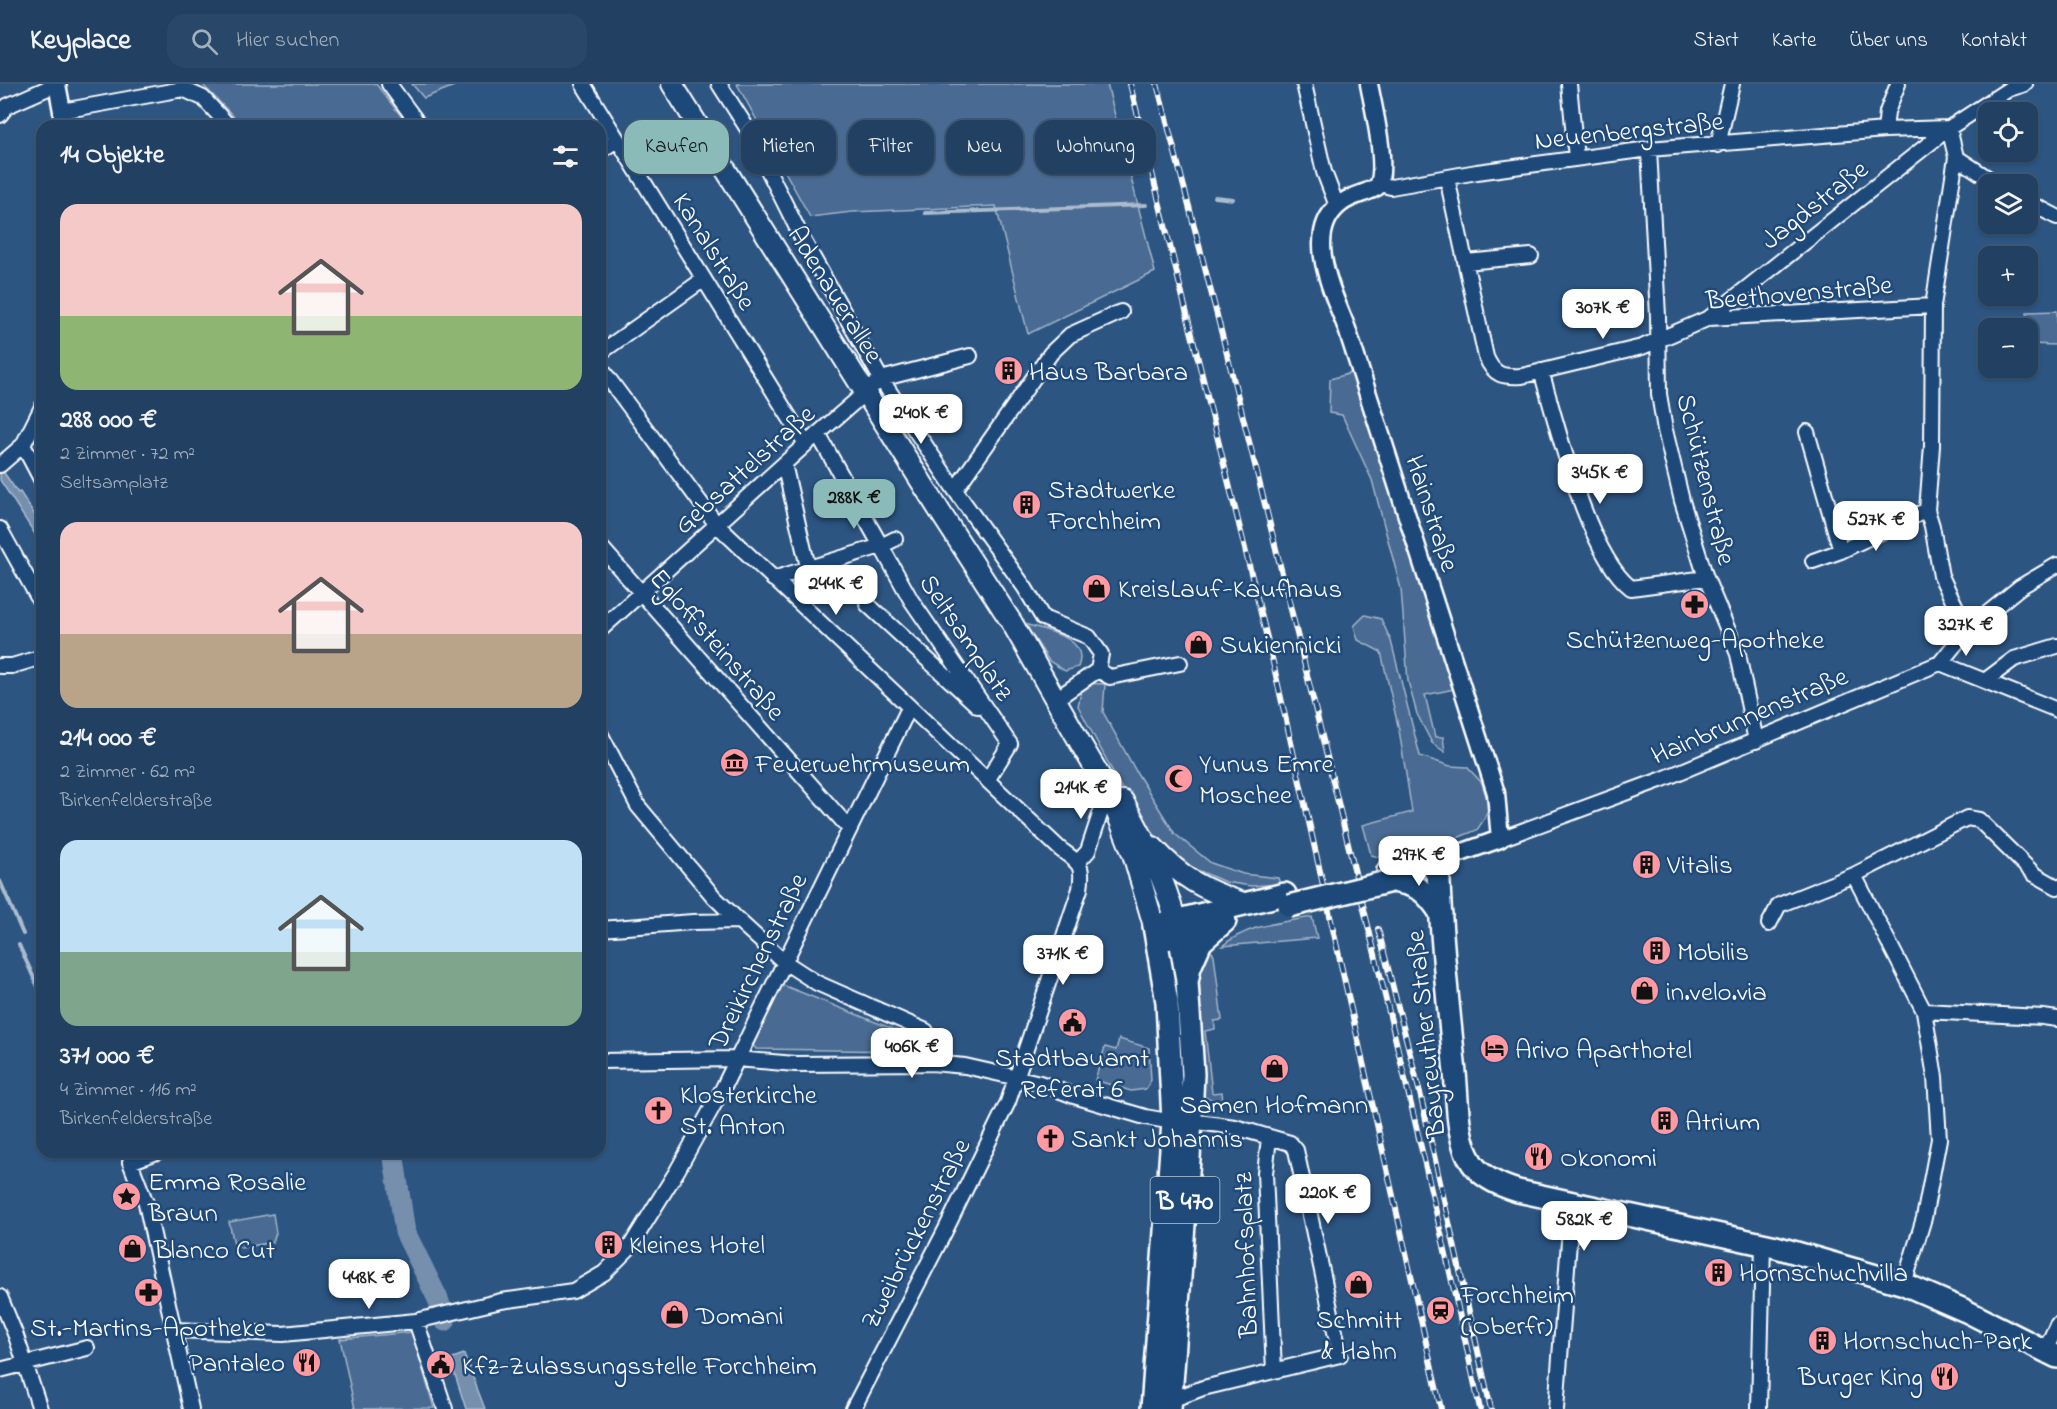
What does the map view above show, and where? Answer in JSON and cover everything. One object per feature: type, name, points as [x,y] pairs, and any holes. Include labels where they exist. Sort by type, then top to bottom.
[{"type":"main road","name":"Adenauerallee","points":[[672,84],[1012,623],[1108,790],[1133,854],[1155,934]]},
{"type":"main road","name":"Adenauerallee","points":[[1012,623],[1038,652],[1144,838],[1164,884],[1177,928],[1186,982]]},
{"type":"main road","points":[[1144,838],[1191,882],[1243,903]]},
{"type":"main road","name":"B 470","points":[[1177,928],[1206,929],[1287,900],[1390,876],[1432,862]]},
{"type":"main road","name":"Bayreuther Straße","points":[[1432,862],[1439,881],[1460,1123],[1467,1154],[1478,1170],[1501,1186],[1763,1244],[1904,1284],[1966,1311],[2051,1354]]},
{"type":"main road","name":"B 470","points":[[1390,876],[1417,887],[1433,902],[1441,914]]},
{"type":"main road","name":"B 470","points":[[1182,1121],[1167,1002],[1155,934],[1243,903],[1287,900]]},
{"type":"main road","name":"B 470","points":[[1156,1406],[1182,1121],[1193,1074],[1186,982],[1195,954],[1207,936],[1226,921]]},
{"type":"street","points":[[0,115],[7,106],[57,84],[62,118],[111,103],[183,89],[203,98],[223,120]]},
{"type":"street","points":[[388,84],[415,120]]},
{"type":"street","name":"Kanalstraße","points":[[583,84],[606,120]]},
{"type":"street","points":[[719,84],[747,128],[802,238],[881,379],[954,490],[1025,588],[1043,618],[1089,638],[1101,654],[1098,670],[1062,694]]},
{"type":"street","points":[[1304,84],[1324,172],[1337,206],[1355,195],[1375,189],[1380,184],[1383,169],[1369,84]]},
{"type":"street","points":[[1569,84],[1576,158]]},
{"type":"street","points":[[1718,144],[1732,84]]},
{"type":"street","points":[[1885,130],[1887,112],[1899,84]]},
{"type":"street","points":[[1967,630],[1941,576],[1927,510],[1932,446],[1934,306],[1956,157],[1949,128],[2010,87],[2025,84]]},
{"type":"street","name":"Kanalstraße","points":[[606,121],[806,444]]},
{"type":"street","name":"Neuenbergstraße","points":[[1380,184],[1391,187],[1649,149],[1885,130],[1949,128]]},
{"type":"street","name":"Jagdstraße","points":[[1709,318],[1949,128]]},
{"type":"street","points":[[606,147],[618,140]]},
{"type":"street","name":"Schützenstraße","points":[[1649,149],[1659,394],[1665,430],[1682,501],[1706,578],[1738,654],[1756,741]]},
{"type":"street","points":[[1956,157],[1982,174]]},
{"type":"street","points":[[1447,178],[1466,262],[1531,256]]},
{"type":"street","name":"Hainstraße","points":[[1337,206],[1327,220],[1322,238],[1324,263],[1496,793],[1500,839]]},
{"type":"street","points":[[2038,207],[2057,217]]},
{"type":"street","name":"Beethovenstraße","points":[[1466,262],[1490,368],[1510,377],[1642,347],[1709,318],[1934,306]]},
{"type":"street","points":[[606,349],[704,279]]},
{"type":"street","points":[[954,490],[1051,353],[1070,335],[1121,312]]},
{"type":"street","points":[[881,379],[970,356]]},
{"type":"street","points":[[1541,371],[1577,491],[1596,538],[1619,578],[1631,588],[1706,578]]},
{"type":"street","points":[[606,375],[717,525],[1060,849],[1078,862],[1088,851],[1108,790]]},
{"type":"street","name":"Gebsattelstraße","points":[[606,625],[881,379]]},
{"type":"street","points":[[4,462],[22,444],[36,419]]},
{"type":"street","points":[[1807,432],[1841,551]]},
{"type":"street","name":"Seltsamplatz","points":[[818,434],[911,600],[1010,744],[988,779]]},
{"type":"street","points":[[22,444],[36,464]]},
{"type":"street","points":[[784,464],[807,567]]},
{"type":"street","points":[[1813,561],[1841,551],[1927,510]]},
{"type":"street","points":[[0,529],[36,593]]},
{"type":"street","points":[[773,579],[881,546],[895,539]]},
{"type":"street","name":"Egloffsteinstraße","points":[[606,553],[849,828]]},
{"type":"street","name":"Hainbrunnenstraße","points":[[1432,862],[1662,779],[1940,663],[1967,630],[2020,587],[2057,565]]},
{"type":"street","name":"Seltsamplatz","points":[[867,604],[997,723]]},
{"type":"street","points":[[1986,680],[2014,659],[2057,646]]},
{"type":"street","points":[[0,666],[12,666],[36,659]]},
{"type":"street","points":[[1098,670],[1110,677],[1180,663]]},
{"type":"street","points":[[1940,663],[2057,710]]},
{"type":"street","name":"Dreikirchenstraße","points":[[174,1330],[283,1334],[416,1321],[461,1309],[573,1291],[604,1273],[630,1247],[670,1182],[736,1059],[909,708]]},
{"type":"street","points":[[606,755],[639,806],[714,897],[739,921],[783,961],[818,983],[926,1032],[932,1046],[932,1063]]},
{"type":"street","points":[[1769,924],[1779,905],[1854,875],[1967,818],[1979,820],[2034,874],[2057,887]]},
{"type":"street","name":"Zweibrückenstraße","points":[[853,1409],[945,1231],[1008,1102],[1080,890],[1082,871],[1078,862]]},
{"type":"street","points":[[1854,875],[1924,1011],[1935,1077],[1939,1139],[1924,1218],[1904,1284]]},
{"type":"street","points":[[606,930],[739,921]]},
{"type":"street","points":[[1924,1011],[2043,1017],[2057,1020]]},
{"type":"street","name":"Bahnhofsplatz","points":[[606,1061],[736,1059],[795,1064],[932,1063],[965,1066],[1018,1077],[1145,1117],[1226,1124],[1290,1143],[1296,1150],[1340,1355],[1203,1388],[1156,1406]]},
{"type":"street","name":"Bahnhofsplatz","points":[[1269,1138],[1265,1173],[1274,1371]]},
{"type":"street","points":[[141,1158],[130,1162],[146,1203],[191,1409]]},
{"type":"street","points":[[1556,1409],[1572,1203]]},
{"type":"street","points":[[1759,1409],[1763,1244]]},
{"type":"street","points":[[0,1297],[26,1364],[40,1409]]},
{"type":"street","points":[[416,1321],[445,1409]]},
{"type":"street","points":[[2051,1354],[2057,1325]]},
{"type":"street","points":[[0,1370],[87,1348]]},
{"type":"shaded area","points":[[202,84],[376,84],[404,120],[237,120]]},
{"type":"shaded area","points":[[412,84],[459,84],[424,98]]},
{"type":"shaded area","points":[[737,84],[1107,84],[1116,120],[1035,120],[1035,174],[1130,174],[1155,272],[1028,334],[996,206],[852,212],[810,217],[786,174],[836,174],[836,120],[757,120]]},
{"type":"shaded area","points":[[2057,311],[2057,345],[2038,344],[2038,318],[2027,318],[2027,312]]},
{"type":"shaded area","points":[[1355,372],[1456,686],[1454,689],[1425,695],[1435,737],[1443,737],[1445,752],[1432,743],[1417,714],[1408,681],[1401,589],[1372,480],[1342,415],[1329,413],[1330,379]]},
{"type":"shaded area","points":[[0,467],[36,517],[36,536],[0,480]]},
{"type":"shaded area","points":[[1365,615],[1381,619],[1391,641],[1420,756],[1450,766],[1467,767],[1482,783],[1489,806],[1477,830],[1457,838],[1382,858],[1371,855],[1363,825],[1412,812],[1399,730],[1381,652],[1358,640],[1354,626]]},
{"type":"shaded area","points":[[1025,624],[1054,633],[1072,642],[1078,649],[1080,657],[1078,667],[1065,671],[1049,661]]},
{"type":"shaded area","points":[[1083,683],[1105,684],[1103,712],[1175,834],[1211,863],[1243,874],[1278,878],[1280,884],[1251,886],[1225,882],[1200,871],[1186,868],[1150,830],[1122,789],[1078,706]]},
{"type":"shaded area","points":[[1312,917],[1317,938],[1222,946],[1254,929]]},
{"type":"shaded area","points":[[1207,945],[1214,955],[1222,1020],[1214,1021],[1215,1029],[1205,1031],[1212,1093],[1222,1092],[1223,1102],[1204,1097],[1199,967]]},
{"type":"shaded area","points":[[780,984],[913,1037],[922,1035],[927,1046],[909,1051],[756,1049],[752,1044]]},
{"type":"shaded area","points":[[1119,1039],[1149,1048],[1151,1080],[1146,1089],[1131,1091],[1095,1080],[1105,1047],[1116,1050]]},
{"type":"shaded area","points":[[273,1214],[276,1233],[273,1242],[241,1248],[234,1244],[229,1222]]},
{"type":"shaded area","points":[[412,1332],[434,1408],[355,1409],[340,1339]]},
{"type":"shaded area","points":[[464,1354],[485,1409],[466,1409],[450,1359]]},
{"type":"waterway","points":[[1215,197],[1233,199]]},
{"type":"waterway","points":[[925,213],[1146,205]]},
{"type":"waterway","points":[[0,881],[23,934]]},
{"type":"waterway","points":[[19,945],[36,983]]},
{"type":"waterway","points":[[394,1158],[405,1232],[438,1299],[445,1321]]},
{"type":"railway","points":[[1130,84],[1272,658],[1441,1409]]},
{"type":"railway","points":[[1157,84],[1303,657],[1417,1128],[1480,1409]]},
{"type":"railway","points":[[1378,929],[1420,1093],[1491,1409]]},
{"type":"place","name":"Haus Barbara","points":[[1008,371]]},
{"type":"place","name":"Stadtwerke Forchheim","points":[[1027,505]]},
{"type":"place","name":"KreisLauf-Kaufhaus","points":[[1097,588]]},
{"type":"place","name":"Schützenweg-Apotheke","points":[[1695,604]]},
{"type":"place","name":"Sukiennicki","points":[[1199,644]]},
{"type":"place","name":"Feuerwehrmuseum","points":[[734,763]]},
{"type":"place","name":"Yunus Emre Moschee","points":[[1178,779]]},
{"type":"place","name":"Vitalis","points":[[1646,864]]},
{"type":"place","name":"Mobilis","points":[[1656,951]]},
{"type":"place","name":"in.velo.via","points":[[1645,991]]},
{"type":"place","name":"Stadtbauamt Referat 6","points":[[1072,1022]]},
{"type":"place","name":"Arivo Aparthotel","points":[[1494,1049]]},
{"type":"place","name":"Samen Hofmann","points":[[1274,1069]]},
{"type":"place","name":"Klosterkirche St. Anton","points":[[659,1110]]},
{"type":"place","name":"Atrium","points":[[1664,1121]]},
{"type":"place","name":"Sankt Johannis","points":[[1050,1138]]},
{"type":"place","name":"Okonomi","points":[[1539,1157]]},
{"type":"place","name":"Emma Rosalie Braun","points":[[127,1197]]},
{"type":"place","name":"Kleines Hotel","points":[[608,1244]]},
{"type":"place","name":"Blanco Cut","points":[[133,1249]]},
{"type":"place","name":"Hornschuchvilla","points":[[1718,1272]]},
{"type":"place","name":"Schmitt & Hahn","points":[[1359,1284]]},
{"type":"place","name":"St.-Martins-Apotheke","points":[[148,1292]]},
{"type":"place","name":"Forchheim (Oberfr)","points":[[1440,1310]]},
{"type":"place","name":"Domani","points":[[675,1315]]},
{"type":"place","name":"Hornschuch-Park","points":[[1822,1340]]},
{"type":"place","name":"Pantaleo","points":[[306,1362]]},
{"type":"place","name":"Kfz-Zulassungsstelle Forchheim","points":[[441,1365]]},
{"type":"place","name":"Burger King","points":[[1944,1376]]}]
